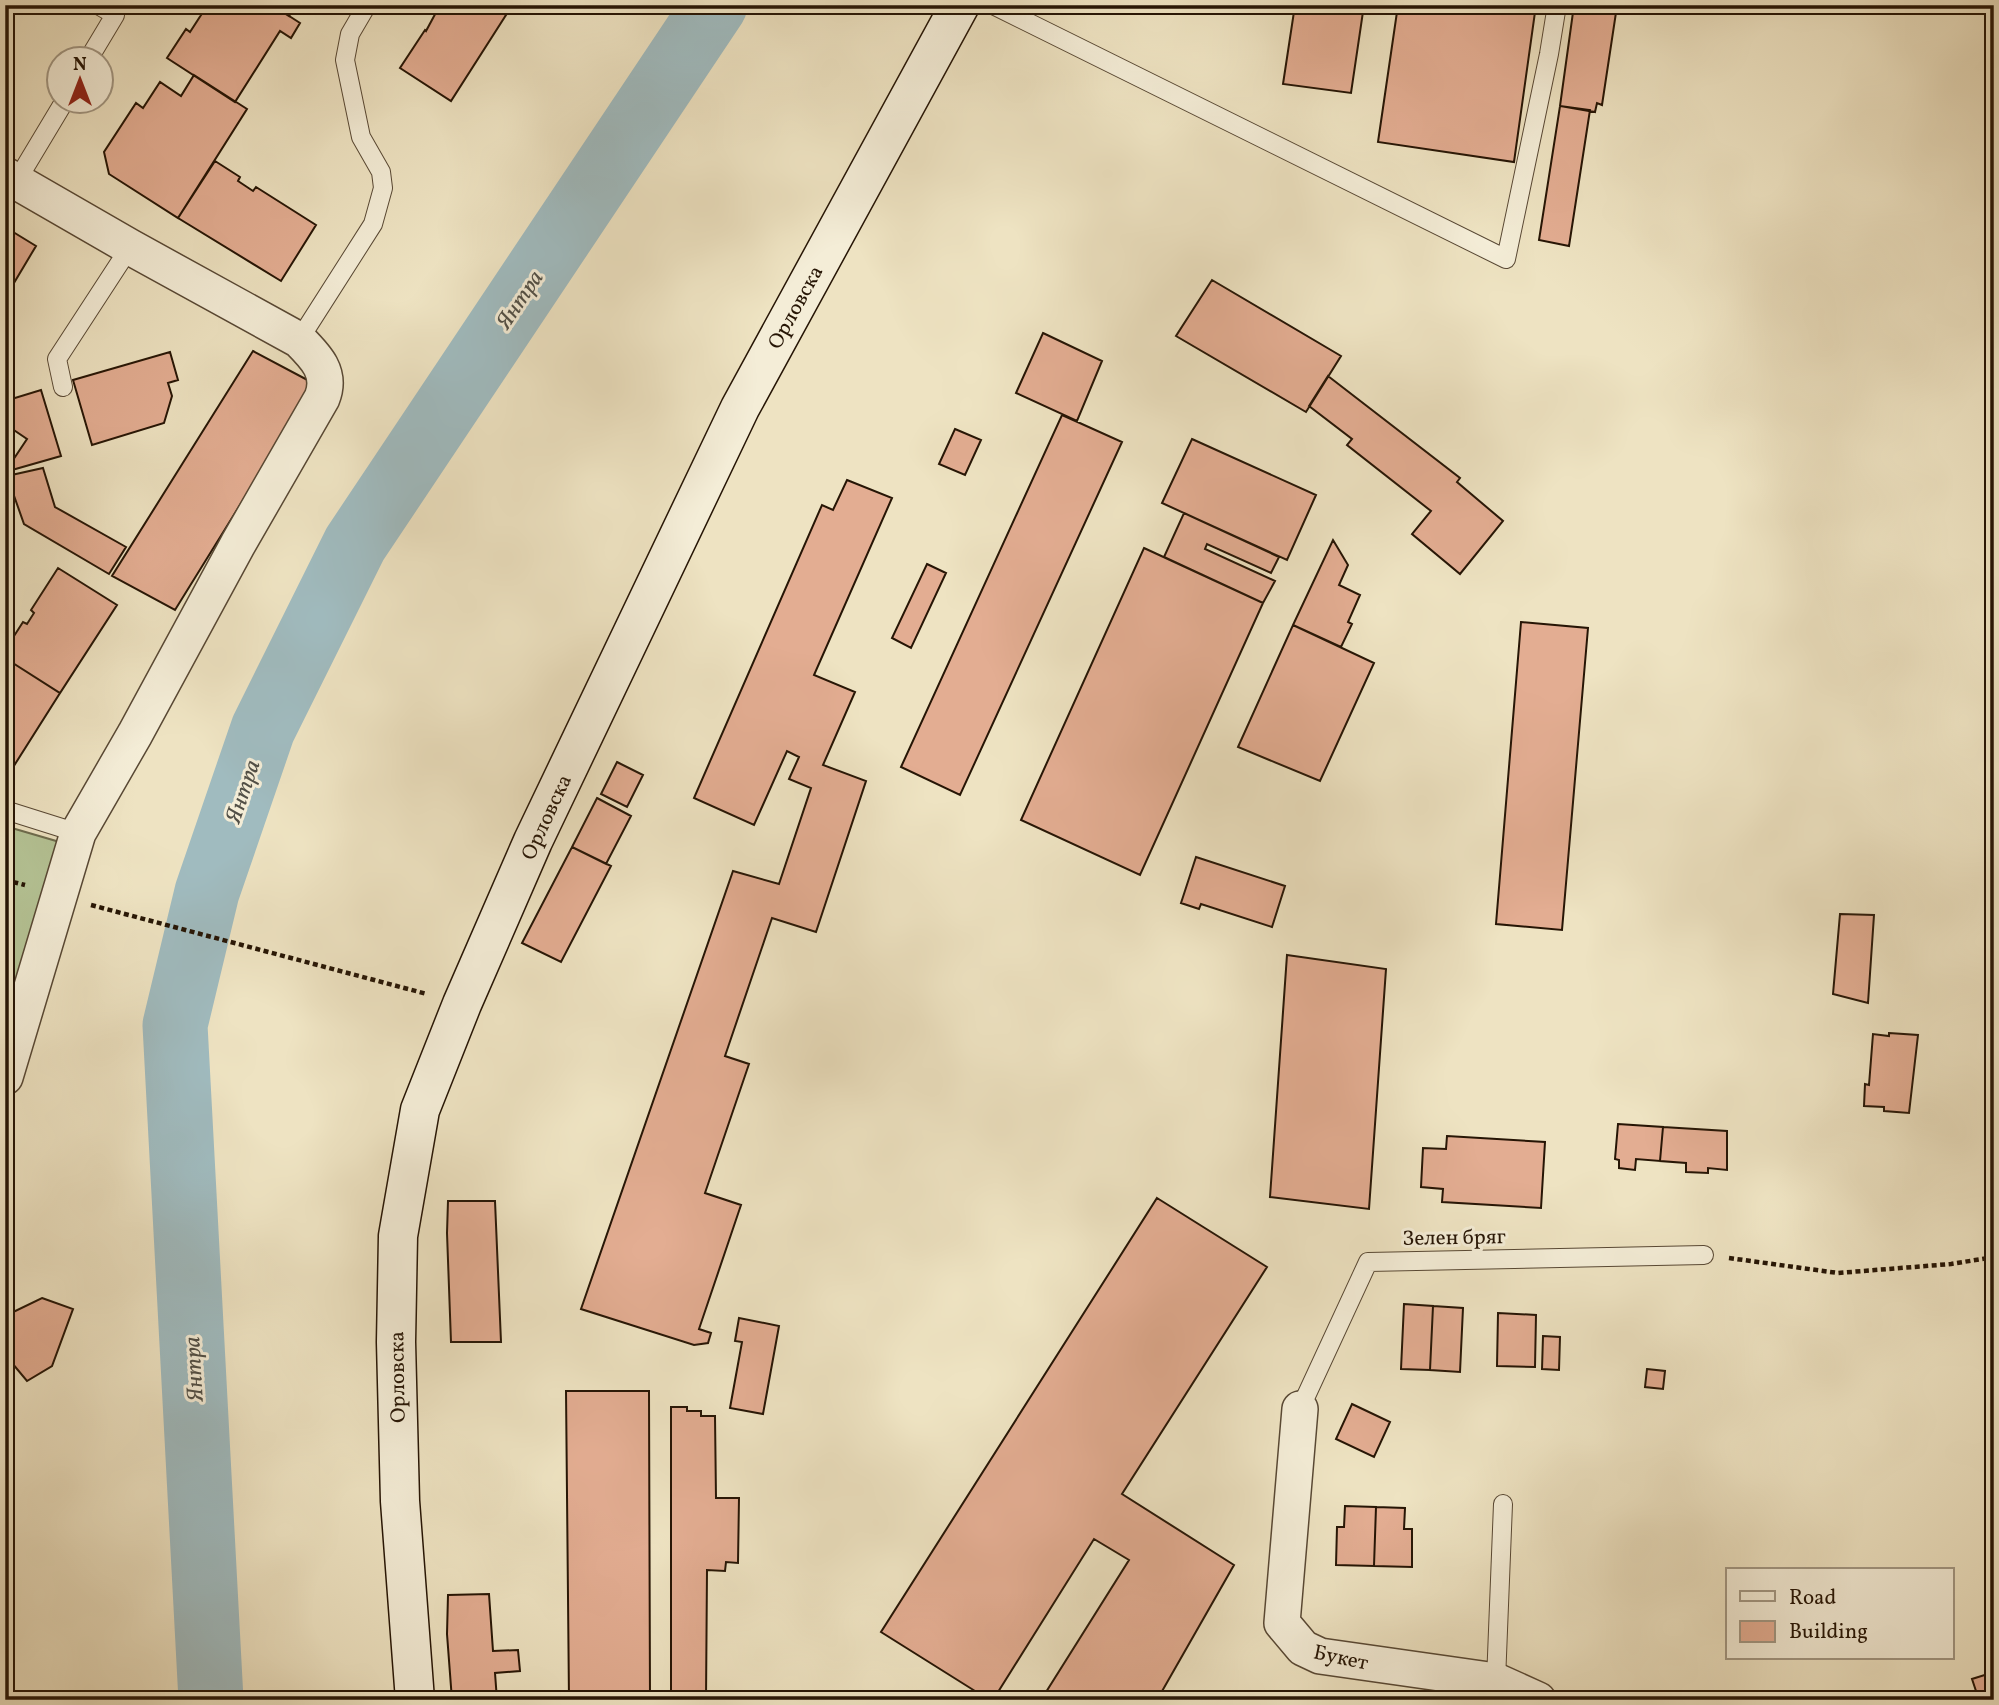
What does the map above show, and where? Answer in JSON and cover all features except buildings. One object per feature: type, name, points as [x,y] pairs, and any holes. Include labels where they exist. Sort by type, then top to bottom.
[{"type":"street","name":"Орловска","points":[[415,1700],[400,1501],[396,1342],[398,1236],[420,1110],[462,1004],[533,841],[740,408],[960,5]]},
{"type":"street","points":[[5,1077],[78,833],[326,389],[326,376],[316,358],[299,340],[11,179]]},
{"type":"street","name":"Букет","points":[[1300,1409],[1282,1623],[1303,1648],[1320,1656],[1496,1681],[1538,1700]]},
{"type":"lane","points":[[97,46],[118,10],[98,5]]},
{"type":"lane","points":[[299,340],[373,224],[383,188],[381,172],[361,137],[345,60],[350,34],[367,5]]},
{"type":"lane","points":[[993,5],[1506,259],[1557,5]]},
{"type":"lane","points":[[11,179],[54,116]]},
{"type":"lane","points":[[63,387],[57,359],[130,247]]},
{"type":"lane","points":[[5,810],[78,833]]},
{"type":"lane","name":"Зелен бряг","points":[[1300,1409],[1368,1262],[1704,1255]]},
{"type":"lane","points":[[1496,1681],[1503,1504]]},
{"type":"path","points":[[124,915],[462,1004]]},
{"type":"path","points":[[1704,1255],[1838,1273],[1951,1264],[1994,1257]]},
{"type":"green space","points":[[5,826],[63,843],[5,1016]]},
{"type":"waterway","name":"Янтра","points":[[211,1700],[175,1025],[207,892],[263,729],[355,544],[715,5]]}]
